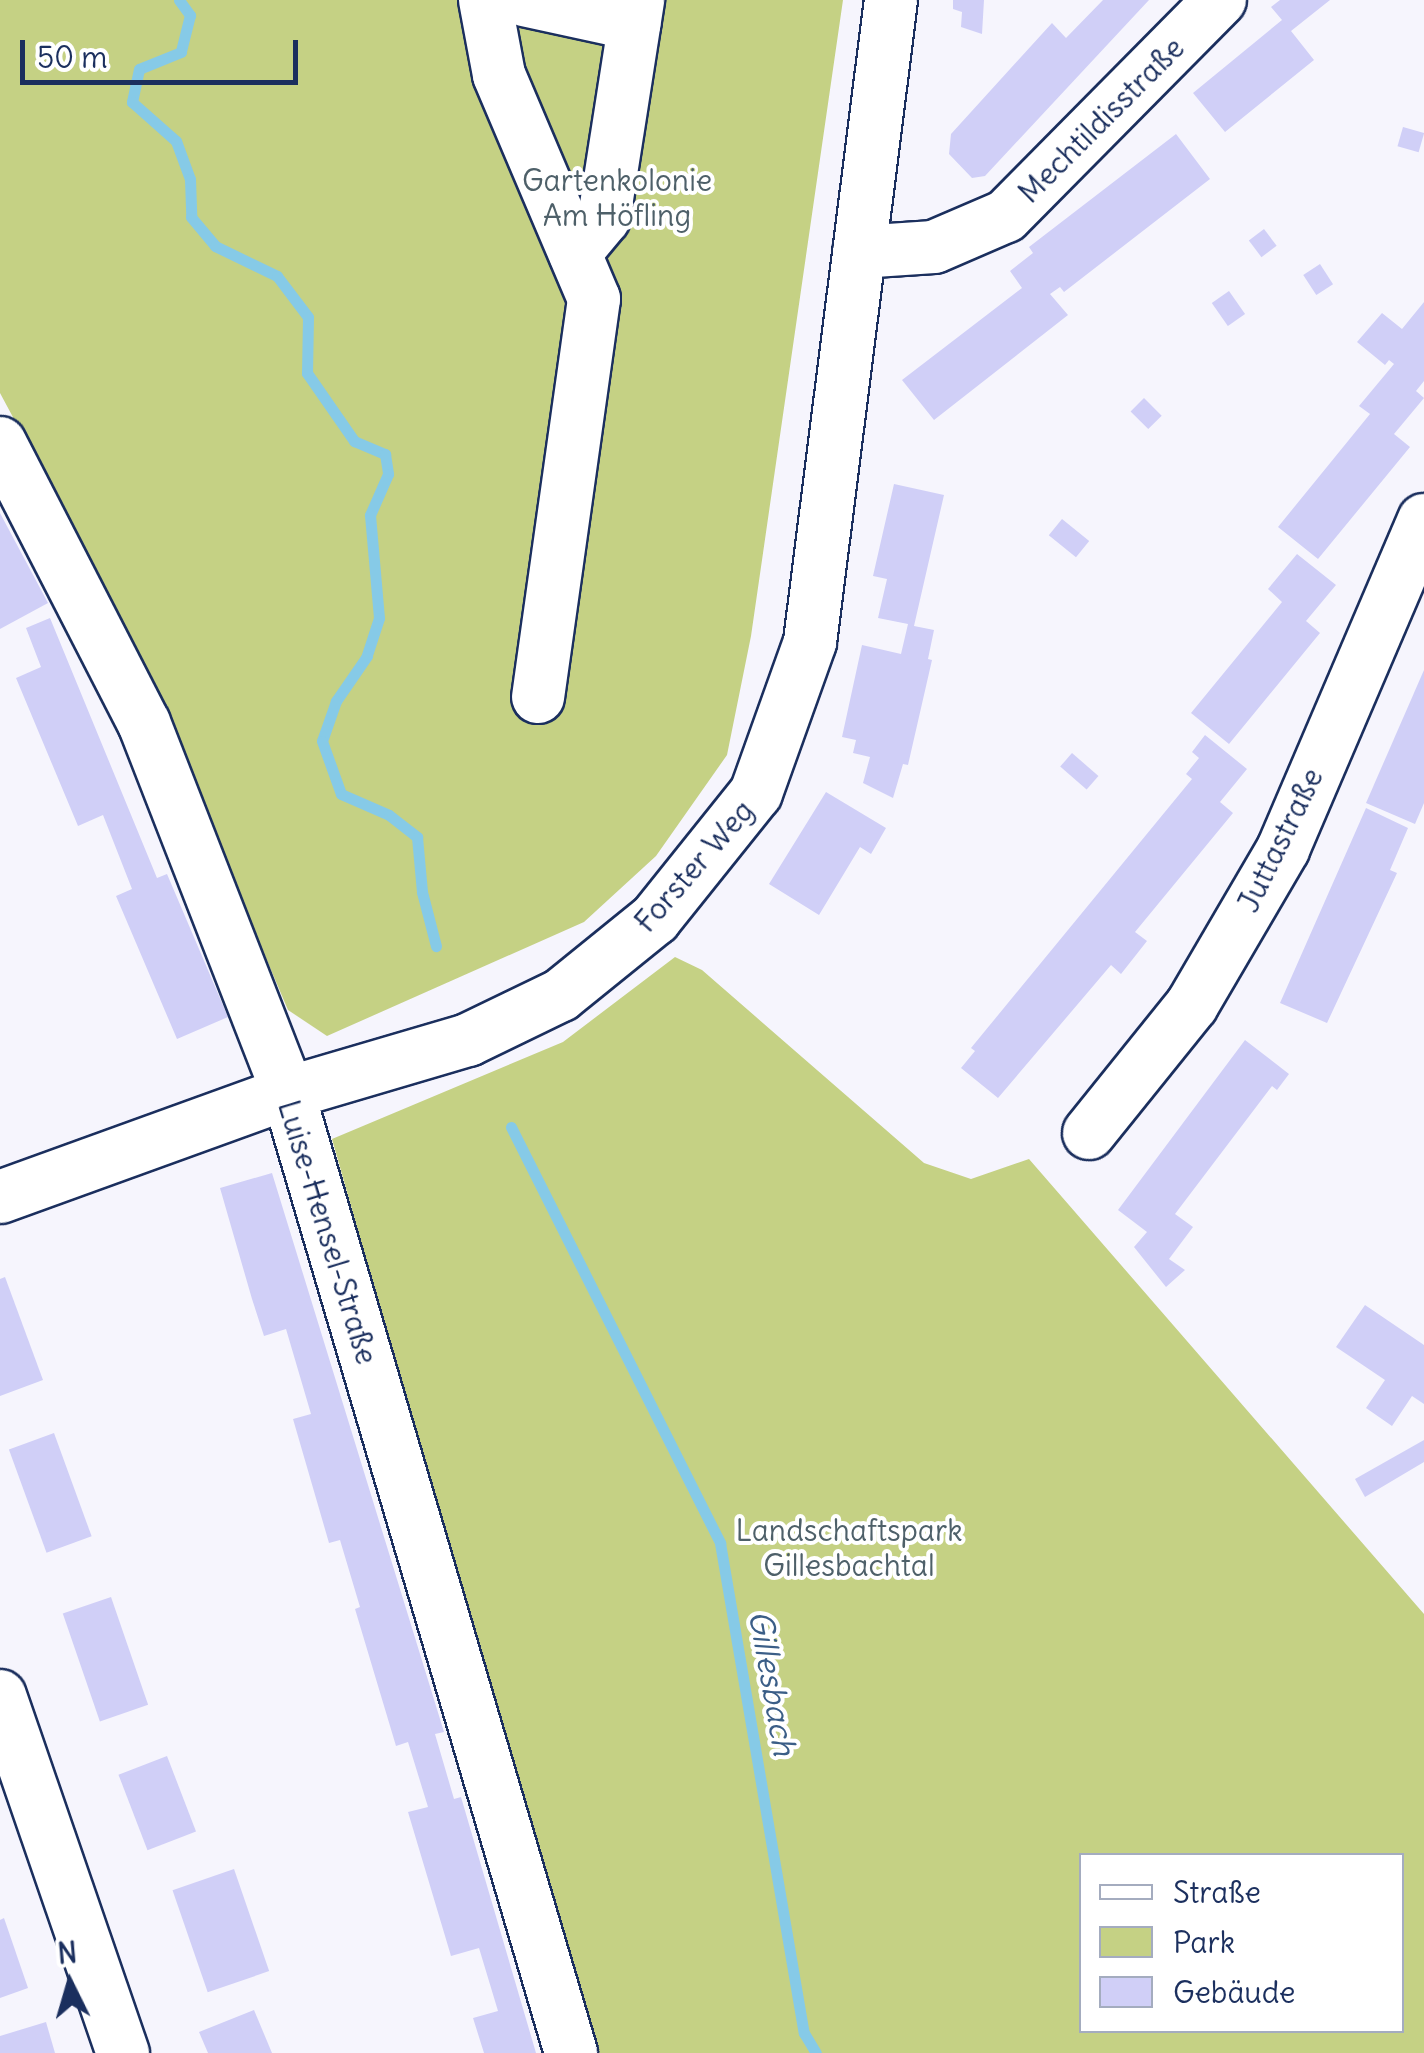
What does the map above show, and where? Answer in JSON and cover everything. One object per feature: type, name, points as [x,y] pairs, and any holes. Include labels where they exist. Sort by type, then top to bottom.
[{"type":"street","points":[[486,0],[499,75],[594,299],[538,697]]},
{"type":"street","points":[[524,0],[636,12],[604,218],[575,254]]},
{"type":"street","name":"Forster Weg","points":[[0,1197],[288,1092],[468,1040],[561,995],[654,918],[756,793],[810,642],[891,0]]},
{"type":"street","name":"Mechtildisstraße","points":[[859,252],[934,247],[1006,216],[1220,0]]},
{"type":"street","name":"Luise-Hensel-Straße","points":[[0,443],[144,723],[288,1092],[571,2053]]},
{"type":"street","name":"Juttastraße","points":[[1089,1132],[1192,1005],[1283,848],[1424,520]]},
{"type":"street","points":[[0,1696],[123,2053]]},
{"type":"green space","name":"Gartenkolonie Am Höfling","points":[[0,0],[843,0],[751,636],[727,755],[656,856],[584,922],[327,1036],[288,1010],[126,628],[0,393]]},
{"type":"green space","name":"Landschaftspark Gillesbachtal","points":[[675,957],[702,970],[924,1163],[971,1179],[1029,1159],[1424,1614],[1424,2053],[591,2053],[332,1139],[563,1042]]},
{"type":"building","points":[[953,0],[984,0],[982,34],[961,27],[962,12],[953,9]]},
{"type":"building","points":[[1103,0],[1149,0],[985,176],[972,178],[949,154],[951,134],[1052,23],[1066,38]]},
{"type":"building","points":[[1280,0],[1330,0],[1291,31],[1314,60],[1225,132],[1193,93],[1282,20],[1271,7]]},
{"type":"building","points":[[1403,127],[1424,133],[1419,152],[1397,146]]},
{"type":"building","points":[[1176,134],[1210,179],[1064,292],[1060,287],[1050,294],[1068,315],[934,420],[902,380],[1022,288],[1010,271],[1033,253],[1029,247]]},
{"type":"building","points":[[1264,229],[1277,246],[1261,257],[1249,240]]},
{"type":"building","points":[[1320,264],[1333,284],[1316,295],[1303,275]]},
{"type":"building","points":[[1229,291],[1245,314],[1228,326],[1212,303]]},
{"type":"building","points":[[1424,302],[1424,381],[1416,391],[1424,398],[1394,434],[1410,447],[1318,559],[1278,527],[1370,414],[1359,406],[1394,364],[1389,360],[1385,365],[1357,342],[1382,313],[1402,329]]},
{"type":"building","points":[[1144,398],[1162,416],[1148,429],[1131,411]]},
{"type":"building","points":[[894,484],[944,495],[914,626],[934,630],[928,659],[932,660],[908,765],[903,764],[893,798],[863,783],[870,757],[853,753],[856,740],[842,737],[862,645],[901,654],[908,624],[878,618],[887,579],[873,576]]},
{"type":"building","points":[[0,513],[48,603],[0,629]]},
{"type":"building","points":[[1062,519],[1089,541],[1076,557],[1049,535]]},
{"type":"building","points":[[1297,554],[1336,585],[1306,621],[1320,633],[1229,744],[1191,713],[1282,602],[1268,589]]},
{"type":"building","points":[[50,618],[157,878],[167,874],[228,1017],[177,1039],[116,896],[132,889],[103,815],[78,826],[16,678],[41,667],[26,628]]},
{"type":"building","points":[[1424,670],[1424,803],[1415,824],[1366,803]]},
{"type":"building","points":[[1205,735],[1247,769],[1220,802],[1233,813],[1135,932],[1147,941],[1121,974],[1111,965],[998,1098],[961,1068],[975,1051],[971,1048],[1192,779],[1186,774],[1199,758],[1192,752]]},
{"type":"building","points":[[1072,753],[1098,776],[1087,790],[1060,767]]},
{"type":"building","points":[[826,792],[886,828],[871,854],[860,847],[819,915],[769,884]]},
{"type":"building","points":[[1366,808],[1408,828],[1390,870],[1397,873],[1327,1023],[1280,1003]]},
{"type":"building","points":[[1245,1040],[1289,1074],[1277,1090],[1272,1086],[1175,1214],[1193,1227],[1169,1259],[1185,1270],[1166,1287],[1134,1247],[1147,1232],[1118,1210]]},
{"type":"building","points":[[272,1173],[444,1732],[435,1734],[454,1799],[461,1797],[536,2053],[484,2053],[473,2018],[498,2011],[479,1948],[451,1956],[408,1812],[428,1807],[408,1742],[396,1746],[355,1609],[360,1607],[340,1540],[329,1543],[293,1419],[311,1414],[286,1329],[264,1336],[252,1299],[220,1188]]},
{"type":"building","points":[[5,1277],[43,1380],[0,1396],[0,1279]]},
{"type":"building","points":[[1365,1305],[1424,1345],[1424,1404],[1412,1396],[1392,1426],[1366,1408],[1385,1380],[1336,1347]]},
{"type":"building","points":[[54,1433],[92,1536],[47,1553],[9,1449]]},
{"type":"building","points":[[1424,1440],[1424,1462],[1365,1497],[1355,1479]]},
{"type":"building","points":[[111,1597],[148,1705],[100,1721],[63,1614]]},
{"type":"building","points":[[167,1756],[196,1832],[147,1850],[118,1775]]},
{"type":"building","points":[[234,1869],[269,1971],[208,1992],[173,1890]]},
{"type":"building","points":[[4,1918],[28,1988],[0,1998],[0,1920]]},
{"type":"building","points":[[254,2010],[272,2053],[208,2053],[199,2032]]},
{"type":"building","points":[[46,2022],[55,2053],[0,2053],[0,2036]]},
{"type":"waterway","name":"Gillesbach","points":[[179,0],[190,15],[181,52],[139,69],[132,102],[176,141],[190,179],[191,217],[215,246],[277,276],[308,317],[307,373],[354,441],[385,454],[388,474],[370,515],[379,618],[367,656],[336,701],[322,741],[341,794],[389,815],[417,837],[422,892],[436,946]]},
{"type":"waterway","name":"Gillesbach","points":[[511,1127],[720,1543],[804,2033],[816,2053]]}]
